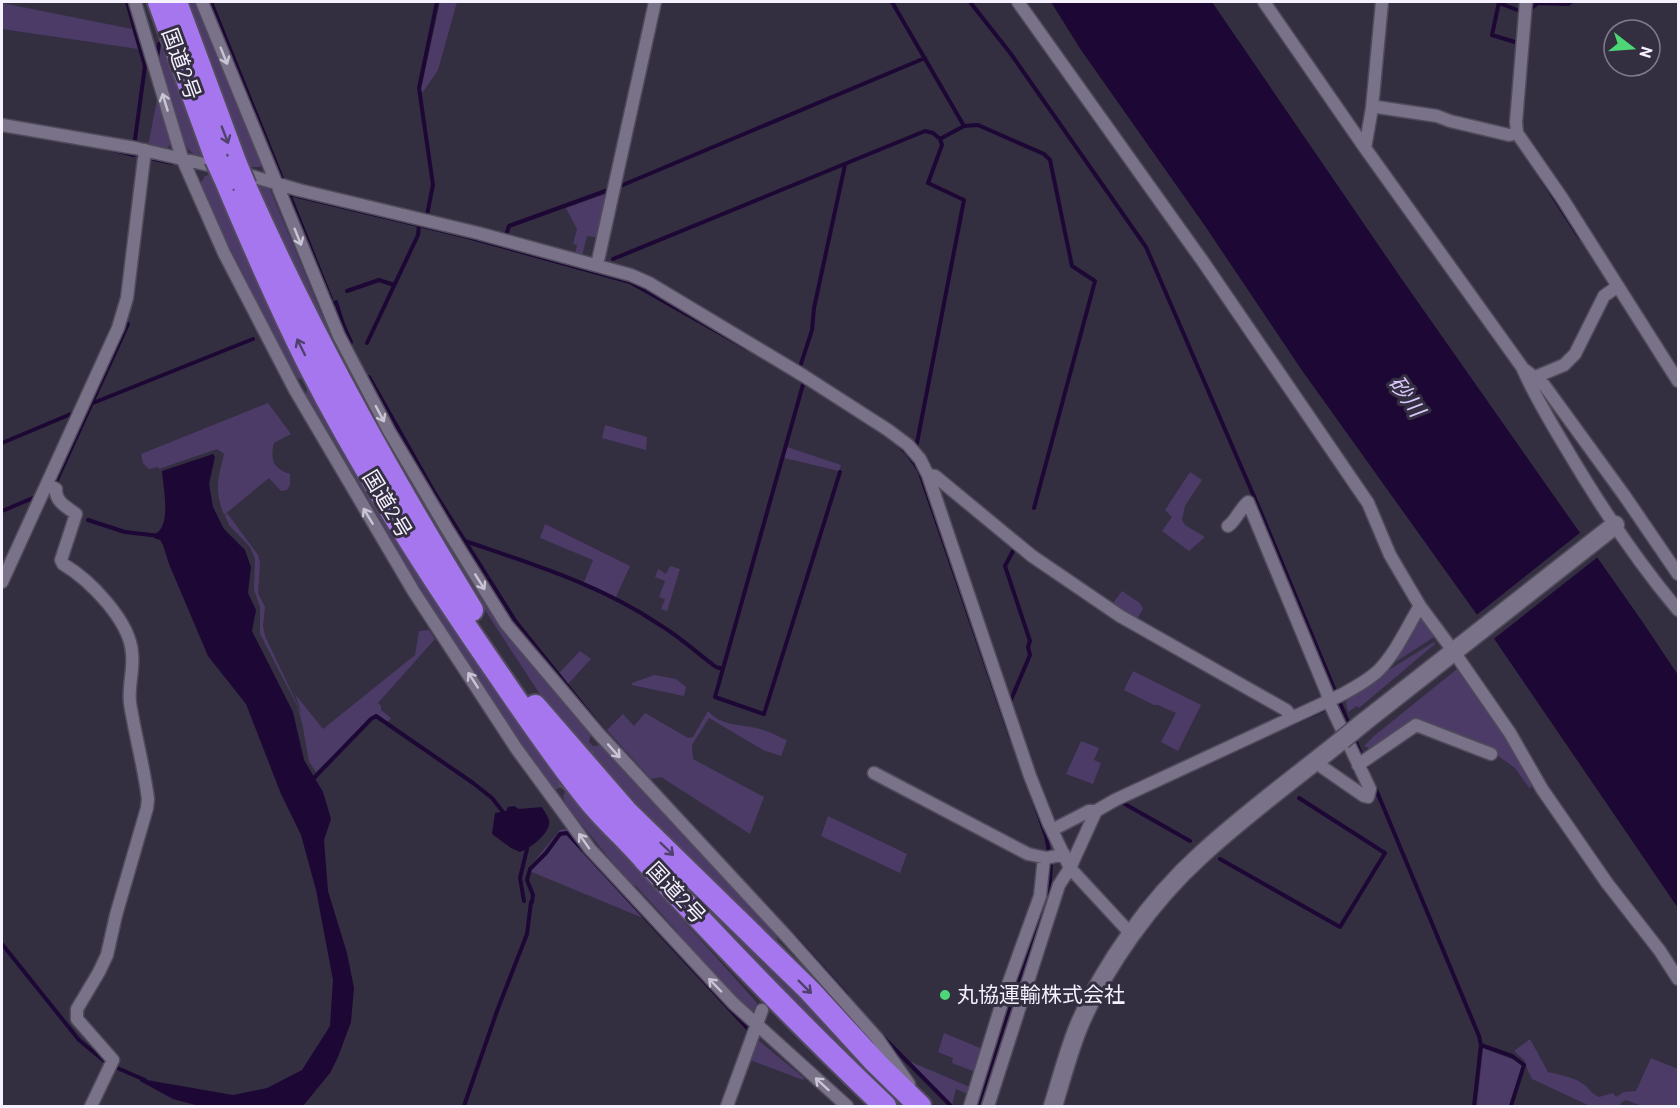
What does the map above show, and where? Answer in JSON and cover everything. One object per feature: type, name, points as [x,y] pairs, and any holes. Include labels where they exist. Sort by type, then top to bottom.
[{"type":"highway","name":"国道2号","points":[[159,2],[231,172],[373,443],[431,543],[528,698],[564,750],[618,820],[695,904],[722,941]]},
{"type":"highway","name":"国道2号","points":[[176,2],[266,274],[304,355],[358,456],[418,555],[557,759],[591,803],[823,1047],[885,1107]]},
{"type":"highway","points":[[528,698],[626,811],[810,991],[920,1107]]},
{"type":"highway","points":[[591,803],[631,857],[712,949],[772,1014],[866,1107]]},
{"type":"street","points":[[135,2],[182,158],[224,253],[296,390],[414,592],[516,748],[590,849],[681,949],[756,1026],[847,1107]]},
{"type":"street","points":[[202,2],[331,316],[355,366],[418,480],[506,624],[596,739],[788,938],[877,1038],[926,1107]]},
{"type":"street","points":[[597,266],[655,2]]},
{"type":"street","points":[[1018,2],[1204,263],[1368,503],[1390,555],[1420,606],[1510,734],[1542,789],[1607,883],[1660,951],[1678,979]]},
{"type":"street","points":[[1264,2],[1365,148],[1531,379],[1608,530],[1678,610]]},
{"type":"street","points":[[1365,148],[1372,108],[1382,2]]},
{"type":"street","points":[[1526,7],[1517,133],[1615,288],[1678,381]]},
{"type":"street","points":[[1372,108],[1425,113],[1509,135],[1517,133]]},
{"type":"street","points":[[2,125],[138,148],[182,158],[631,275],[649,283],[804,376],[908,445],[920,459],[928,475],[1027,765],[1052,830],[1052,857],[1005,993],[970,1107]]},
{"type":"street","points":[[2,582],[51,486],[118,328],[127,298],[138,148]]},
{"type":"street","points":[[1531,379],[1564,365],[1575,354],[1604,296],[1615,288]]},
{"type":"street","points":[[342,371],[355,366]]},
{"type":"street","points":[[1531,379],[1544,385],[1678,574]]},
{"type":"street","points":[[296,390],[309,383]]},
{"type":"street","points":[[928,475],[935,476],[1032,556],[1120,616],[1286,710],[1292,717]]},
{"type":"street","points":[[51,486],[63,506],[76,514],[61,560],[63,564],[87,580],[97,590],[129,638],[133,662],[129,695],[148,799],[106,955],[99,972],[77,1009],[77,1019],[112,1056],[111,1066],[91,1107]]},
{"type":"street","points":[[1227,526],[1232,524],[1239,509],[1248,502],[1327,693],[1362,762],[1370,789],[1368,797],[1315,762]]},
{"type":"street","points":[[1053,1107],[1078,1028],[1109,968],[1131,934],[1174,882],[1200,856],[1342,740],[1608,530]]},
{"type":"street","points":[[988,1107],[1059,885],[1070,868],[1095,813],[1115,800],[1292,717],[1333,701],[1364,682],[1393,652],[1420,606]]},
{"type":"street","points":[[1362,762],[1416,725],[1491,754]]},
{"type":"street","points":[[874,774],[1028,854],[1052,857],[1070,868],[1131,934]]},
{"type":"street","points":[[555,801],[563,789]]},
{"type":"street","points":[[1052,830],[1089,812],[1095,813]]},
{"type":"street","points":[[783,951],[788,938]]},
{"type":"street","points":[[727,1107],[762,1010]]},
{"type":"shaded area","points":[[188,2],[198,2],[260,167],[249,167]]},
{"type":"shaded area","points":[[440,2],[457,2],[438,70],[423,92],[421,90]]},
{"type":"shaded area","points":[[2,3],[132,29],[138,49],[2,29]]},
{"type":"shaded area","points":[[161,45],[164,45],[207,159],[192,153],[183,141],[159,62]]},
{"type":"shaded area","points":[[157,99],[171,144],[166,150],[148,146]]},
{"type":"shaded area","points":[[212,173],[309,381],[296,378],[251,294],[251,289],[219,227],[216,227],[199,186],[205,176]]},
{"type":"shaded area","points":[[254,181],[269,187],[321,312],[344,359],[341,369]]},
{"type":"shaded area","points":[[611,192],[600,238],[587,236],[582,256],[575,254],[577,245],[573,244],[577,229],[566,208]]},
{"type":"shaded area","points":[[343,372],[354,377],[481,595],[527,657],[591,735],[589,742],[593,746],[600,745],[776,933],[778,944],[667,841],[545,702],[477,598]]},
{"type":"shaded area","points":[[308,387],[605,833],[757,1003],[753,1012],[749,1013],[636,886],[630,884],[565,804],[563,796],[565,792],[562,787],[555,790],[551,788],[418,589],[310,405],[305,395]]},
{"type":"shaded area","points":[[268,403],[291,434],[274,443],[272,454],[276,466],[290,474],[290,485],[287,490],[281,491],[269,478],[224,515],[218,484],[224,454],[217,449],[159,469],[158,467],[149,469],[143,463],[141,454]]},
{"type":"shaded area","points":[[605,425],[647,437],[646,450],[602,438]]},
{"type":"shaded area","points":[[787,447],[841,465],[839,471],[784,458]]},
{"type":"shaded area","points":[[1190,472],[1202,480],[1185,506],[1182,520],[1185,525],[1205,537],[1189,551],[1162,531],[1172,517],[1165,510]]},
{"type":"shaded area","points":[[227,513],[258,555],[260,563],[258,593],[265,607],[263,626],[265,636],[302,714],[295,694],[323,729],[415,655],[419,631],[429,630],[435,639],[378,703],[381,710],[391,718],[388,722],[376,715],[371,718],[316,772],[309,762],[298,707],[260,634],[260,607],[254,590],[255,559],[250,547],[229,525],[225,516]]},
{"type":"shaded area","points":[[545,524],[630,566],[616,597],[584,582],[593,560],[540,538]]},
{"type":"shaded area","points":[[670,566],[680,569],[667,611],[661,609],[665,599],[659,597],[665,581],[655,577],[658,569],[666,574]]},
{"type":"shaded area","points":[[1122,591],[1140,603],[1143,609],[1137,619],[1111,606]]},
{"type":"shaded area","points":[[1421,618],[1434,637],[1383,670],[1413,624]]},
{"type":"shaded area","points":[[1434,642],[1435,644],[1359,708],[1357,706],[1348,712],[1346,703],[1348,695]]},
{"type":"shaded area","points":[[580,651],[591,659],[568,684],[559,673]]},
{"type":"shaded area","points":[[1457,669],[1513,747],[1530,775],[1532,785],[1530,789],[1515,768],[1494,753],[1419,722],[1374,750],[1364,746]]},
{"type":"shaded area","points":[[1133,671],[1201,705],[1178,751],[1161,742],[1176,713],[1124,690]]},
{"type":"shaded area","points":[[654,675],[676,679],[686,687],[684,696],[632,685],[632,683]]},
{"type":"shaded area","points":[[708,711],[724,722],[760,729],[787,740],[781,756],[763,750],[709,718],[692,745],[693,759],[764,797],[750,834],[661,777],[651,779],[607,730],[623,714],[634,726],[645,713],[688,738],[693,737]]},
{"type":"shaded area","points":[[1081,741],[1099,748],[1094,760],[1101,763],[1093,784],[1066,774]]},
{"type":"shaded area","points":[[828,816],[907,854],[900,873],[821,836]]},
{"type":"shaded area","points":[[560,830],[570,830],[643,918],[527,870]]},
{"type":"shaded area","points":[[674,872],[785,985],[832,1020],[912,1106],[871,1106],[674,875]]},
{"type":"shaded area","points":[[944,1033],[985,1050],[978,1073],[952,1063],[953,1058],[938,1052]]},
{"type":"shaded area","points":[[757,1039],[804,1078],[803,1080],[750,1060]]},
{"type":"shaded area","points":[[1530,1039],[1548,1072],[1579,1081],[1599,1097],[1613,1093],[1616,1097],[1624,1092],[1636,1091],[1651,1058],[1678,1069],[1678,1106],[1642,1106],[1626,1100],[1619,1106],[1590,1106],[1532,1079],[1525,1061],[1514,1051]]},
{"type":"shaded area","points":[[1483,1048],[1517,1061],[1522,1066],[1509,1106],[1477,1106]]},
{"type":"shaded area","points":[[909,1061],[972,1088],[970,1095],[956,1089],[952,1105]]},
{"type":"water","name":"砂川","points":[[1051,2],[1212,2],[1401,278],[1644,624],[1678,675],[1678,908],[1495,640],[1301,369],[1205,226],[1081,50]]},
{"type":"water","points":[[213,454],[215,457],[209,484],[213,507],[224,529],[245,550],[251,567],[248,593],[256,610],[252,631],[293,712],[304,760],[323,792],[331,819],[324,840],[328,891],[347,953],[354,988],[351,1022],[330,1073],[303,1106],[199,1106],[173,1099],[140,1081],[141,1079],[233,1095],[267,1088],[302,1070],[330,1026],[333,980],[316,890],[301,835],[281,794],[246,704],[208,656],[163,545],[160,540],[154,538],[160,530],[165,515],[162,471]]},
{"type":"water","points":[[514,806],[519,809],[542,807],[549,820],[544,835],[520,852],[492,834],[495,813],[506,811],[508,807]]},
{"type":"pier","points":[[1581,532],[1599,556],[1491,641],[1474,617]]},
{"type":"waterway","points":[[127,2],[145,66],[133,154]]},
{"type":"waterway","points":[[211,2],[283,181]]},
{"type":"waterway","points":[[427,215],[433,185],[419,88],[437,2]]},
{"type":"waterway","points":[[892,2],[964,126],[978,125],[1044,154],[1050,160],[1072,266],[1095,281],[1034,508]]},
{"type":"waterway","points":[[970,2],[1011,54],[1146,247],[1259,508],[1350,727]]},
{"type":"waterway","points":[[1499,2],[1492,35],[1518,43],[1518,45]]},
{"type":"waterway","points":[[1499,3],[1520,11],[1529,10],[1538,3],[1568,4],[1571,2]]},
{"type":"waterway","points":[[157,56],[159,44]]},
{"type":"waterway","points":[[618,187],[925,58]]},
{"type":"waterway","points":[[613,259],[925,131],[933,133],[940,139],[964,126]]},
{"type":"waterway","points":[[916,448],[964,200],[928,183],[942,145],[940,139]]},
{"type":"waterway","points":[[109,149],[134,155]]},
{"type":"waterway","points":[[154,159],[172,163]]},
{"type":"waterway","points":[[800,367],[812,330],[814,308],[845,165]]},
{"type":"waterway","points":[[1542,179],[1580,238]]},
{"type":"waterway","points":[[506,235],[509,226],[611,189]]},
{"type":"waterway","points":[[289,194],[464,236],[630,282],[748,349]]},
{"type":"waterway","points":[[289,194],[331,299]]},
{"type":"waterway","points":[[367,343],[418,235],[419,225]]},
{"type":"waterway","points":[[347,291],[379,280],[394,285]]},
{"type":"waterway","points":[[334,303],[336,302],[351,342]]},
{"type":"waterway","points":[[55,484],[128,324]]},
{"type":"waterway","points":[[93,403],[253,339]]},
{"type":"waterway","points":[[369,377],[434,492],[516,622],[606,734]]},
{"type":"waterway","points":[[804,381],[715,697],[764,714],[840,472]]},
{"type":"waterway","points":[[2,443],[71,414]]},
{"type":"waterway","points":[[900,446],[919,470],[1011,738]]},
{"type":"waterway","points":[[2,511],[33,498]]},
{"type":"waterway","points":[[88,520],[125,532],[160,536]]},
{"type":"waterway","points":[[465,541],[566,577],[614,598],[667,630],[716,667],[723,669]]},
{"type":"waterway","points":[[1010,702],[1030,655],[1028,647],[1030,641],[1005,566],[1014,549]]},
{"type":"waterway","points":[[1285,727],[1339,703]]},
{"type":"waterway","points":[[313,779],[376,716],[473,783],[492,798],[503,812]]},
{"type":"waterway","points":[[1354,737],[1368,772]]},
{"type":"waterway","points":[[1375,787],[1479,1036],[1481,1045],[1474,1106]]},
{"type":"waterway","points":[[1220,859],[1340,927],[1385,853],[1299,798]]},
{"type":"waterway","points":[[1123,803],[1190,841]]},
{"type":"waterway","points":[[1035,804],[1046,836],[1048,835]]},
{"type":"waterway","points":[[532,902],[533,895],[527,880],[530,869],[560,834],[567,833],[749,1030]]},
{"type":"waterway","points":[[978,1106],[1044,908],[1050,881],[1051,862],[1046,836]]},
{"type":"waterway","points":[[524,901],[520,878],[527,849]]},
{"type":"waterway","points":[[464,1106],[527,934],[531,902]]},
{"type":"waterway","points":[[793,935],[846,994]]},
{"type":"waterway","points":[[2,944],[79,1040],[108,1064],[145,1080]]},
{"type":"waterway","points":[[882,1036],[951,1106]]},
{"type":"waterway","points":[[1481,1045],[1512,1056],[1524,1065],[1511,1106]]},
{"type":"tunnel","points":[[563,789],[592,744]]},
{"type":"place","name":"丸協運輸株式会社","points":[[945,995]]}]
